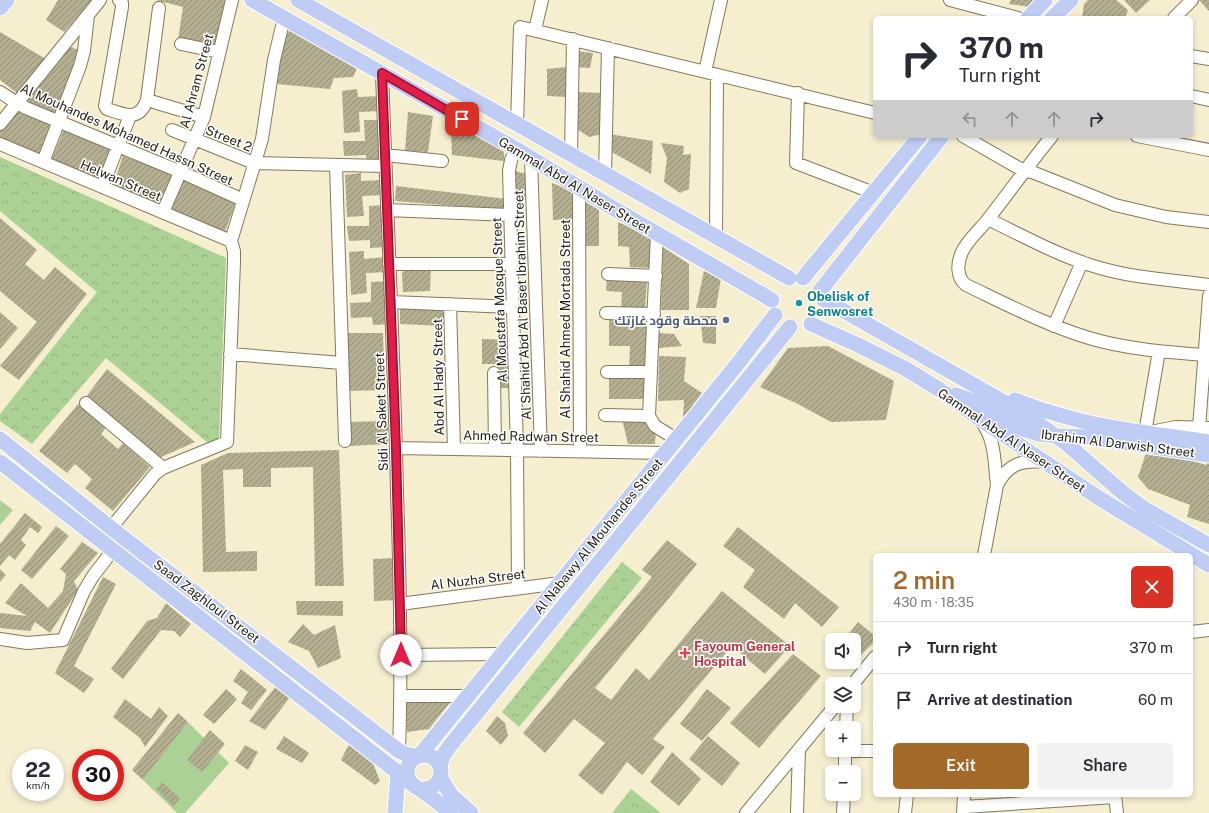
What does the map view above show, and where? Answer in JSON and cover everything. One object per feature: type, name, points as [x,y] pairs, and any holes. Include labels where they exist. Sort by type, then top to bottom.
[{"type":"main road","points":[[0,8],[7,0]]},
{"type":"main road","name":"Gammal Abd Al Naser Street","points":[[252,0],[516,149],[772,300]]},
{"type":"main road","name":"Gammal Abd Al Naser Street","points":[[298,0],[716,237],[796,278]]},
{"type":"main road","points":[[1030,16],[1045,0]]},
{"type":"main road","points":[[1054,16],[1071,0]]},
{"type":"main road","points":[[796,278],[810,280],[816,285],[822,295],[823,307],[820,314],[811,324],[801,328],[790,327],[779,320],[775,315],[772,308],[772,300],[778,286],[796,278],[874,193],[918,138]]},
{"type":"main road","points":[[822,295],[940,138]]},
{"type":"main road","name":"Gammal Abd Al Naser Street","points":[[822,295],[915,352],[1025,414],[1057,436],[1123,493],[1146,509],[1209,545]]},
{"type":"main road","name":"Al Nabawy Al Mouhandes Street","points":[[419,755],[501,657],[775,315]]},
{"type":"main road","name":"Gammal Abd Al Naser Street","points":[[811,324],[906,369],[940,390],[977,417],[1108,504],[1190,553]]},
{"type":"main road","name":"Al Nabawy Al Mouhandes Street","points":[[440,772],[443,756],[449,747],[790,327]]},
{"type":"main road","points":[[906,369],[906,358],[915,352]]},
{"type":"main road","name":"Ibrahim Al Darwish Street","points":[[972,384],[1050,413],[1095,424],[1209,442]]},
{"type":"main road","name":"Ibrahim Al Darwish Street","points":[[940,390],[972,401],[1023,429],[1039,434],[1086,437],[1209,455]]},
{"type":"main road","points":[[0,459],[5,443]]},
{"type":"main road","name":"Saad Zaghloul Street","points":[[5,443],[111,528],[399,751],[408,755],[419,755]]},
{"type":"main road","name":"Saad Zaghloul Street","points":[[0,462],[451,813]]},
{"type":"main road","points":[[636,489],[648,501]]},
{"type":"main road","name":"Gammal Abd Al Naser Street","points":[[1193,554],[1209,564]]},
{"type":"main road","points":[[243,652],[254,638]]},
{"type":"main road","points":[[501,657],[512,669]]},
{"type":"main road","points":[[485,676],[498,687]]},
{"type":"main road","points":[[440,772],[438,782],[429,788],[414,785],[406,774],[410,761],[419,755],[430,756],[438,762],[440,772],[451,795],[471,813]]},
{"type":"main road","points":[[395,806],[398,773]]},
{"type":"street","points":[[0,124],[100,0]]},
{"type":"street","points":[[119,0],[122,3],[122,7],[105,106],[108,109],[130,116],[141,111],[147,100],[159,8]]},
{"type":"street","name":"Al Ahram Street","points":[[163,212],[204,117],[232,0]]},
{"type":"street","points":[[536,30],[542,0]]},
{"type":"street","points":[[705,72],[721,0]]},
{"type":"street","points":[[952,0],[1011,16]]},
{"type":"street","points":[[1176,16],[1192,0]]},
{"type":"street","points":[[43,162],[82,58],[88,15]]},
{"type":"street","points":[[111,528],[155,474],[163,468],[226,442],[234,262],[234,251],[231,241],[262,139],[274,60],[284,18]]},
{"type":"street","points":[[517,124],[520,27],[873,113]]},
{"type":"street","points":[[571,154],[573,39]]},
{"type":"street","points":[[181,44],[219,52]]},
{"type":"street","points":[[606,174],[608,48]]},
{"type":"street","points":[[1193,56],[1209,59]]},
{"type":"street","name":"Sidi Al Saket Street","points":[[382,73],[396,448],[400,604],[401,696],[399,751]]},
{"type":"street","points":[[716,237],[717,74]]},
{"type":"street","name":"Al Mouhandes Mohamed Hassn Street","points":[[0,92],[17,103],[58,122],[181,172],[243,200]]},
{"type":"street","points":[[798,94],[796,163],[874,193]]},
{"type":"street","points":[[1193,96],[1209,100]]},
{"type":"street","points":[[147,100],[204,117]]},
{"type":"street","points":[[102,187],[130,116]]},
{"type":"street","name":"Street 2","points":[[172,130],[254,163]]},
{"type":"street","points":[[966,138],[1024,171],[1032,172],[1115,205],[1166,217],[1209,222]]},
{"type":"street","points":[[1050,138],[962,252],[958,266],[958,275],[961,281],[966,285],[1054,326],[1090,338],[1159,351],[1204,355]]},
{"type":"street","points":[[1147,138],[1209,150]]},
{"type":"street","name":"Helwan Street","points":[[0,144],[231,241]]},
{"type":"street","name":"Al Moustafa Mosque Street","points":[[516,149],[509,171],[517,450],[518,588]]},
{"type":"street","name":"Al Shahid Abd Al Baset Ibrahim Street","points":[[531,159],[541,451]]},
{"type":"street","points":[[254,163],[336,166],[385,161],[442,161]]},
{"type":"street","points":[[336,166],[345,441]]},
{"type":"street","name":"Al Shahid Ahmed Mortada Street","points":[[579,187],[580,452]]},
{"type":"street","points":[[387,210],[511,215]]},
{"type":"street","points":[[988,219],[1082,262],[1101,268],[1121,273],[1209,285]]},
{"type":"street","points":[[658,234],[650,416],[654,426],[676,439]]},
{"type":"street","points":[[1054,326],[1082,262]]},
{"type":"street","points":[[389,264],[512,264]]},
{"type":"street","points":[[608,274],[656,276]]},
{"type":"street","points":[[1204,428],[1204,355],[1209,296]]},
{"type":"street","points":[[391,302],[513,307]]},
{"type":"street","name":"Abd Al Hady Street","points":[[450,304],[454,449]]},
{"type":"street","points":[[606,313],[654,314]]},
{"type":"street","points":[[1145,433],[1159,351]]},
{"type":"street","points":[[230,354],[342,362]]},
{"type":"street","points":[[607,372],[651,372]]},
{"type":"street","points":[[494,373],[495,450]]},
{"type":"street","points":[[86,403],[163,468]]},
{"type":"street","points":[[605,415],[650,416]]},
{"type":"street","points":[[977,417],[983,424],[992,442],[997,485],[984,553]]},
{"type":"street","name":"Ibrahim Al Darwish Street","points":[[1145,433],[1176,427],[1204,428]]},
{"type":"street","name":"Ahmed Radwan Street","points":[[396,448],[665,453]]},
{"type":"street","points":[[997,485],[1005,472],[1012,467],[1027,461],[1044,462]]},
{"type":"street","points":[[0,639],[27,643],[63,640],[84,591],[93,576],[113,550]]},
{"type":"street","name":"Al Nuzha Street","points":[[400,604],[560,583]]},
{"type":"street","points":[[1193,632],[1209,630]]},
{"type":"street","points":[[401,655],[501,657]]},
{"type":"street","points":[[859,677],[873,659]]},
{"type":"street","points":[[401,696],[469,696]]},
{"type":"street","points":[[749,811],[829,713]]},
{"type":"street","points":[[797,813],[799,750]]},
{"type":"street","points":[[861,751],[873,751]]},
{"type":"street","points":[[395,806],[399,791],[402,788],[414,785]]},
{"type":"street","points":[[905,813],[907,797]]},
{"type":"street","points":[[964,797],[964,810],[1104,797]]},
{"type":"street","points":[[1115,797],[1117,813]]},
{"type":"street","points":[[843,813],[844,801]]},
{"type":"green space","points":[[0,157],[226,258],[219,440],[208,443],[106,358],[32,444],[0,421],[0,414],[97,292],[0,211]]},
{"type":"green space","points":[[0,500],[13,510],[0,525]]},
{"type":"green space","points":[[622,562],[642,578],[519,727],[502,712]]},
{"type":"green space","points":[[188,722],[229,763],[185,813],[177,813],[143,780]]},
{"type":"green space","points":[[631,789],[661,813],[612,813]]},
{"type":"building","points":[[58,0],[93,0],[64,32],[46,20]]},
{"type":"building","points":[[156,0],[225,0],[215,48],[178,40],[183,7]]},
{"type":"building","points":[[1011,0],[1037,0],[1031,7],[1009,4]]},
{"type":"building","points":[[1088,0],[1116,0],[1128,10],[1126,16],[1082,16],[1084,4]]},
{"type":"building","points":[[1124,0],[1150,0],[1136,13]]},
{"type":"building","points":[[1199,0],[1209,0],[1209,11]]},
{"type":"building","points":[[290,29],[358,66],[353,77],[334,78],[330,89],[277,84],[281,43]]},
{"type":"building","points":[[0,32],[46,59],[17,93],[0,80]]},
{"type":"building","points":[[71,47],[81,51],[56,114],[27,101]]},
{"type":"building","points":[[576,51],[593,53],[590,68],[575,67]]},
{"type":"building","points":[[566,67],[567,97],[547,96],[547,69]]},
{"type":"building","points":[[357,89],[358,97],[380,96],[381,111],[359,112],[360,132],[344,133],[342,91]]},
{"type":"building","points":[[576,92],[604,93],[602,134],[589,137],[574,127]]},
{"type":"building","points":[[18,107],[54,123],[39,156],[0,140],[0,129]]},
{"type":"building","points":[[408,112],[433,116],[428,152],[405,151]]},
{"type":"building","points":[[364,120],[381,120],[382,162],[366,163],[366,155],[344,156],[343,141],[365,141]]},
{"type":"building","points":[[461,125],[504,149],[504,161],[452,155],[451,128]]},
{"type":"building","points":[[64,129],[112,150],[98,182],[51,161]]},
{"type":"building","points":[[609,134],[653,141],[651,174],[610,151]]},
{"type":"building","points":[[661,143],[684,146],[683,155],[691,154],[689,189],[680,193],[664,182],[667,158]]},
{"type":"building","points":[[123,156],[174,175],[160,206],[113,185]]},
{"type":"building","points":[[512,170],[530,175],[530,199],[513,202]]},
{"type":"building","points":[[361,173],[361,181],[383,180],[384,195],[362,196],[364,216],[347,217],[345,175]]},
{"type":"building","points":[[183,180],[236,202],[224,234],[169,211]]},
{"type":"building","points":[[552,183],[573,191],[573,219],[553,220]]},
{"type":"building","points":[[396,186],[507,199],[505,210],[395,201]]},
{"type":"building","points":[[584,201],[599,210],[599,246],[584,246]]},
{"type":"building","points":[[385,205],[386,247],[370,248],[370,240],[349,241],[347,226],[369,226],[369,206]]},
{"type":"building","points":[[0,218],[37,250],[25,264],[44,280],[55,267],[87,294],[19,380],[0,366],[37,322],[0,291]]},
{"type":"building","points":[[618,222],[653,237],[652,268],[630,267],[629,247],[618,246]]},
{"type":"building","points":[[663,247],[689,264],[689,310],[661,310]]},
{"type":"building","points":[[364,251],[364,259],[386,257],[388,272],[366,273],[367,293],[351,295],[349,252]]},
{"type":"building","points":[[407,266],[431,267],[430,291],[403,292],[402,273]]},
{"type":"building","points":[[704,271],[721,278],[716,308],[696,308]]},
{"type":"building","points":[[607,276],[647,279],[645,311],[621,309],[622,292],[606,291]]},
{"type":"building","points":[[387,281],[388,324],[373,325],[372,317],[351,318],[350,303],[371,302],[371,282]]},
{"type":"building","points":[[400,307],[445,308],[445,326],[400,324]]},
{"type":"building","points":[[0,312],[18,328],[0,349]]},
{"type":"building","points":[[609,316],[652,321],[650,368],[629,368],[630,346],[609,346]]},
{"type":"building","points":[[700,316],[716,316],[716,344],[703,343]]},
{"type":"building","points":[[347,333],[383,333],[385,390],[349,391]]},
{"type":"building","points":[[659,333],[674,334],[682,346],[659,348]]},
{"type":"building","points":[[482,339],[513,340],[512,388],[499,388],[498,364],[482,364]]},
{"type":"building","points":[[828,346],[894,381],[886,420],[831,422],[796,403],[760,387],[788,348]]},
{"type":"building","points":[[659,356],[686,357],[684,381],[702,393],[683,418],[684,400],[658,401]]},
{"type":"building","points":[[107,369],[195,442],[159,458],[86,397]]},
{"type":"building","points":[[609,373],[649,374],[648,399],[609,399]]},
{"type":"building","points":[[78,404],[107,426],[101,434],[118,449],[123,443],[150,467],[113,511],[85,488],[92,479],[75,464],[67,473],[39,451]]},
{"type":"building","points":[[635,418],[656,428],[655,444],[628,444],[622,419]]},
{"type":"building","points":[[388,421],[388,444],[349,446],[348,422]]},
{"type":"building","points":[[339,450],[344,586],[315,586],[313,467],[271,468],[271,487],[243,487],[243,469],[223,470],[226,552],[257,551],[257,571],[203,572],[201,465],[228,453]]},
{"type":"building","points":[[1162,451],[1206,465],[1209,456],[1209,524],[1187,517],[1190,505],[1148,489],[1138,477],[1146,453]]},
{"type":"building","points":[[25,513],[42,527],[38,533],[30,527],[21,540],[26,545],[15,560],[9,555],[0,566],[0,544]]},
{"type":"building","points":[[56,526],[69,536],[32,579],[21,570]]},
{"type":"building","points":[[738,527],[839,607],[822,627],[795,603],[784,619],[743,587],[755,570],[723,546]]},
{"type":"building","points":[[667,540],[697,564],[595,688],[611,700],[636,668],[649,680],[722,591],[790,646],[765,674],[732,646],[653,739],[665,747],[642,775],[627,762],[602,795],[578,775],[605,743],[574,719],[545,753],[523,733],[652,577],[642,570]]},
{"type":"building","points":[[82,542],[98,553],[74,581],[78,590],[50,633],[35,622],[30,631],[0,628],[0,613],[27,616],[5,603],[21,583],[48,608],[63,591],[66,574],[60,569]]},
{"type":"building","points":[[395,558],[396,600],[374,601],[373,559]]},
{"type":"building","points":[[0,569],[6,575],[0,582]]},
{"type":"building","points":[[103,577],[116,584],[74,666],[94,679],[84,693],[55,673]]},
{"type":"building","points":[[296,601],[343,601],[343,616],[297,615]]},
{"type":"building","points":[[166,603],[191,624],[180,637],[174,631],[161,630],[123,679],[111,669],[147,621],[157,618]]},
{"type":"building","points":[[858,622],[873,634],[873,643],[861,655],[861,633],[849,633]]},
{"type":"building","points":[[303,624],[314,635],[335,625],[341,658],[318,668],[309,651],[288,642]]},
{"type":"building","points":[[793,654],[821,676],[759,748],[730,723]]},
{"type":"building","points":[[241,669],[267,690],[251,710],[241,703],[248,692],[233,681]]},
{"type":"building","points":[[276,686],[290,697],[265,730],[249,721]]},
{"type":"building","points":[[226,689],[237,699],[214,724],[203,715]]},
{"type":"building","points":[[707,689],[731,708],[702,741],[680,724]]},
{"type":"building","points":[[125,699],[151,719],[159,707],[168,716],[145,747],[140,738],[113,717]]},
{"type":"building","points":[[452,700],[429,729],[407,732],[406,701]]},
{"type":"building","points":[[178,713],[188,722],[143,780],[132,770]]},
{"type":"building","points":[[497,716],[505,723],[508,736],[501,745],[486,731]]},
{"type":"building","points":[[210,730],[225,744],[202,772],[187,760]]},
{"type":"building","points":[[284,736],[309,753],[302,763],[276,749]]},
{"type":"building","points":[[708,736],[740,763],[722,786],[689,759]]},
{"type":"building","points":[[351,740],[368,751],[380,781],[375,785],[341,760]]},
{"type":"building","points":[[245,745],[258,752],[248,770],[235,761]]},
{"type":"building","points":[[672,752],[701,779],[679,806],[650,782]]},
{"type":"building","points":[[162,782],[180,798],[173,806],[156,789]]},
{"type":"place","name":"Obelisk of Senwosret","points":[[799,303]]},
{"type":"place","name":"محطة وقود غازتك","points":[[726,320]]},
{"type":"place","name":"Fayoum General Hospital","points":[[685,653]]},
{"type":"route","points":[[401,655],[396,448],[382,73],[462,119]]}]
